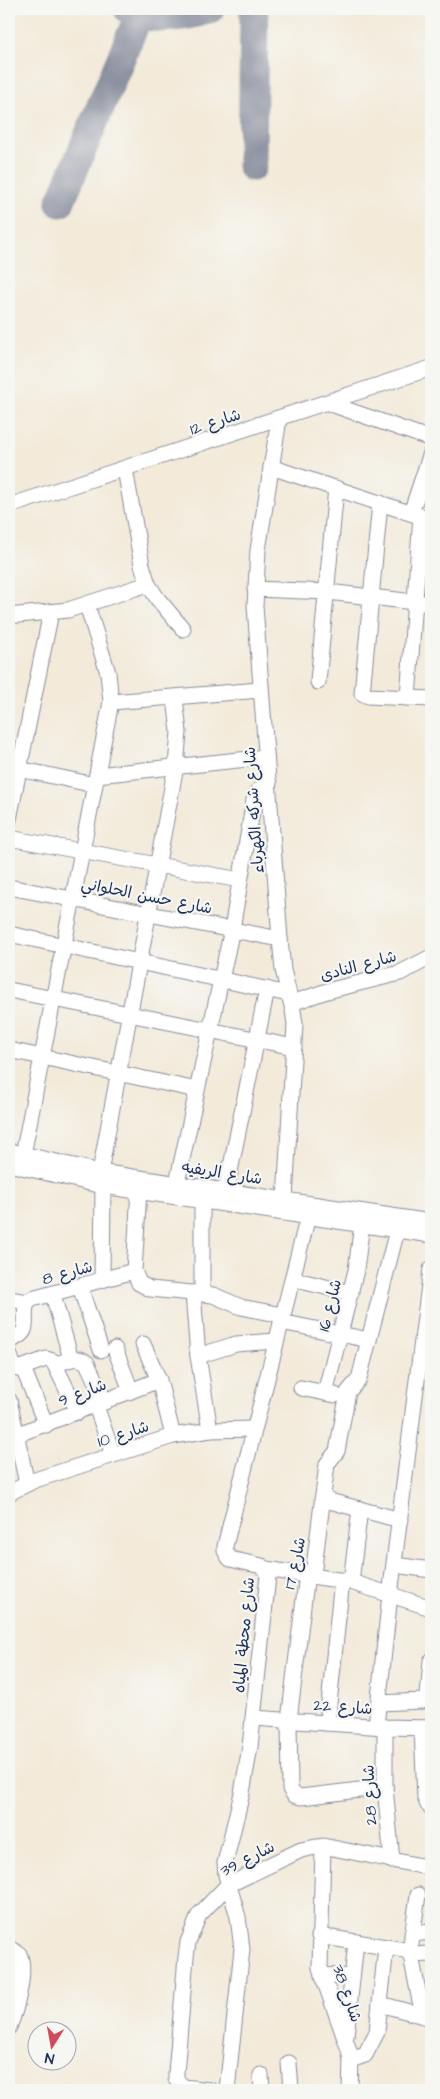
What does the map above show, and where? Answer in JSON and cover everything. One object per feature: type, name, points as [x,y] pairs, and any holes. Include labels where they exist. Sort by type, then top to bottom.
[{"type":"street","name":"شارع 12","points":[[9,506],[431,368]]},
{"type":"street","points":[[328,402],[431,439]]},
{"type":"street","name":"شارع شركه الكهرباء","points":[[279,419],[258,550],[255,589],[260,690],[280,938],[283,970],[294,1017],[288,1204]]},
{"type":"street","points":[[408,698],[421,516],[431,453]]},
{"type":"street","points":[[271,467],[421,516]]},
{"type":"street","points":[[125,469],[142,565],[148,584],[183,629]]},
{"type":"street","points":[[318,682],[328,592],[336,488]]},
{"type":"street","points":[[380,503],[362,693],[368,696],[431,700]]},
{"type":"street","points":[[9,616],[51,612],[87,605],[148,584]]},
{"type":"street","points":[[255,589],[328,592],[431,604]]},
{"type":"street","points":[[16,1153],[42,1058],[111,702],[108,674],[87,605]]},
{"type":"street","points":[[9,819],[51,612]]},
{"type":"street","points":[[111,702],[260,690]]},
{"type":"street","points":[[102,1280],[102,1179],[176,766],[178,732],[175,698]]},
{"type":"street","points":[[19,769],[96,780],[176,766],[266,757]]},
{"type":"street","points":[[177,1183],[232,929],[254,800],[259,790],[268,783]]},
{"type":"street","points":[[9,838],[240,880]]},
{"type":"street","name":"شارع حسن الحلواني","points":[[9,887],[280,938]]},
{"type":"street","points":[[9,934],[267,989],[290,998]]},
{"type":"street","name":"شارع النادى","points":[[290,998],[400,973],[431,957]]},
{"type":"street","points":[[226,1191],[267,989]]},
{"type":"street","points":[[9,990],[294,1047]]},
{"type":"street","points":[[9,1050],[197,1090]]},
{"type":"street","name":"شارع الريفيه","points":[[16,1153],[139,1191],[202,1201],[288,1204],[308,1216],[431,1235]]},
{"type":"street","name":"شارع الريفيه","points":[[9,1164],[102,1179],[177,1183],[288,1204],[431,1222]]},
{"type":"street","points":[[139,1191],[134,1270],[139,1283],[144,1287],[162,1291],[198,1293],[223,1298],[241,1307],[369,1340]]},
{"type":"street","points":[[202,1201],[198,1293],[198,1356],[210,1430]]},
{"type":"street","name":"شارع محطة المياه","points":[[227,2090],[242,1949],[238,1917],[226,1875],[226,1857],[242,1793],[253,1718],[268,1576],[266,1569],[258,1564],[234,1560],[225,1551],[308,1216]]},
{"type":"street","name":"شارع 16","points":[[325,1393],[351,1293],[362,1224]]},
{"type":"street","name":"شارع 17","points":[[385,1787],[301,1797],[294,1795],[290,1789],[289,1720],[306,1582],[314,1567],[327,1464],[336,1452],[346,1398],[350,1389],[359,1379],[396,1230]]},
{"type":"street","name":"شارع 28","points":[[392,1861],[379,1703],[400,1520],[425,1365],[431,1268]]},
{"type":"street","name":"شارع 8","points":[[9,1341],[20,1337],[25,1331],[28,1302],[134,1270]]},
{"type":"street","points":[[292,1279],[351,1293]]},
{"type":"street","points":[[80,1287],[108,1349],[131,1391]]},
{"type":"street","points":[[53,1294],[71,1359]]},
{"type":"street","points":[[9,1299],[28,1302]]},
{"type":"street","points":[[198,1356],[236,1344],[276,1341]]},
{"type":"street","points":[[143,1344],[159,1380],[173,1436]]},
{"type":"street","points":[[9,1353],[16,1368],[24,1368],[46,1359],[53,1361],[78,1412]]},
{"type":"street","points":[[55,1365],[80,1358],[87,1363],[113,1455]]},
{"type":"street","points":[[24,1368],[46,1425]]},
{"type":"street","name":"شارع 9","points":[[14,1437],[159,1380]]},
{"type":"street","points":[[301,1388],[346,1398]]},
{"type":"street","points":[[9,1400],[14,1437],[27,1484]]},
{"type":"street","name":"شارع 10","points":[[9,1493],[27,1484],[173,1436],[210,1430],[254,1429]]},
{"type":"street","points":[[322,1499],[400,1520]]},
{"type":"street","points":[[327,1723],[347,1581],[360,1509]]},
{"type":"street","points":[[395,1565],[431,1570]]},
{"type":"street","points":[[266,1569],[347,1581],[431,1608]]},
{"type":"street","points":[[379,1703],[419,1702],[426,1699],[429,1691],[431,1661]]},
{"type":"street","name":"شارع 22","points":[[253,1718],[380,1727],[427,1728]]},
{"type":"street","points":[[427,1728],[425,1798],[431,1807]]},
{"type":"street","name":"شارع 39","points":[[210,2090],[183,2087],[176,2079],[185,1966],[188,1942],[199,1915],[228,1885],[302,1850],[323,1846],[431,1868]]},
{"type":"street","name":"شارع 38","points":[[323,1846],[319,1960],[322,1975],[346,2040],[351,2060],[350,2090]]},
{"type":"street","points":[[380,2004],[427,2017],[425,1996],[410,1953],[420,1895]]},
{"type":"street","points":[[412,1934],[431,1932]]},
{"type":"street","points":[[319,1936],[410,1953],[431,1954]]},
{"type":"street","points":[[346,2040],[356,1942]]},
{"type":"street","points":[[351,2060],[365,2055],[374,2041],[377,2032],[386,1947]]},
{"type":"street","points":[[9,1948],[15,1950],[22,1959],[13,1994],[9,2027]]},
{"type":"street","points":[[322,1975],[352,1977]]},
{"type":"street","points":[[290,2063],[291,2090]]},
{"type":"street","points":[[261,2075],[262,2090]]},
{"type":"taxiway","points":[[128,9],[159,18],[179,17],[210,9]]},
{"type":"taxiway","points":[[252,167],[254,9]]},
{"type":"taxiway","points":[[60,203],[139,15]]}]
